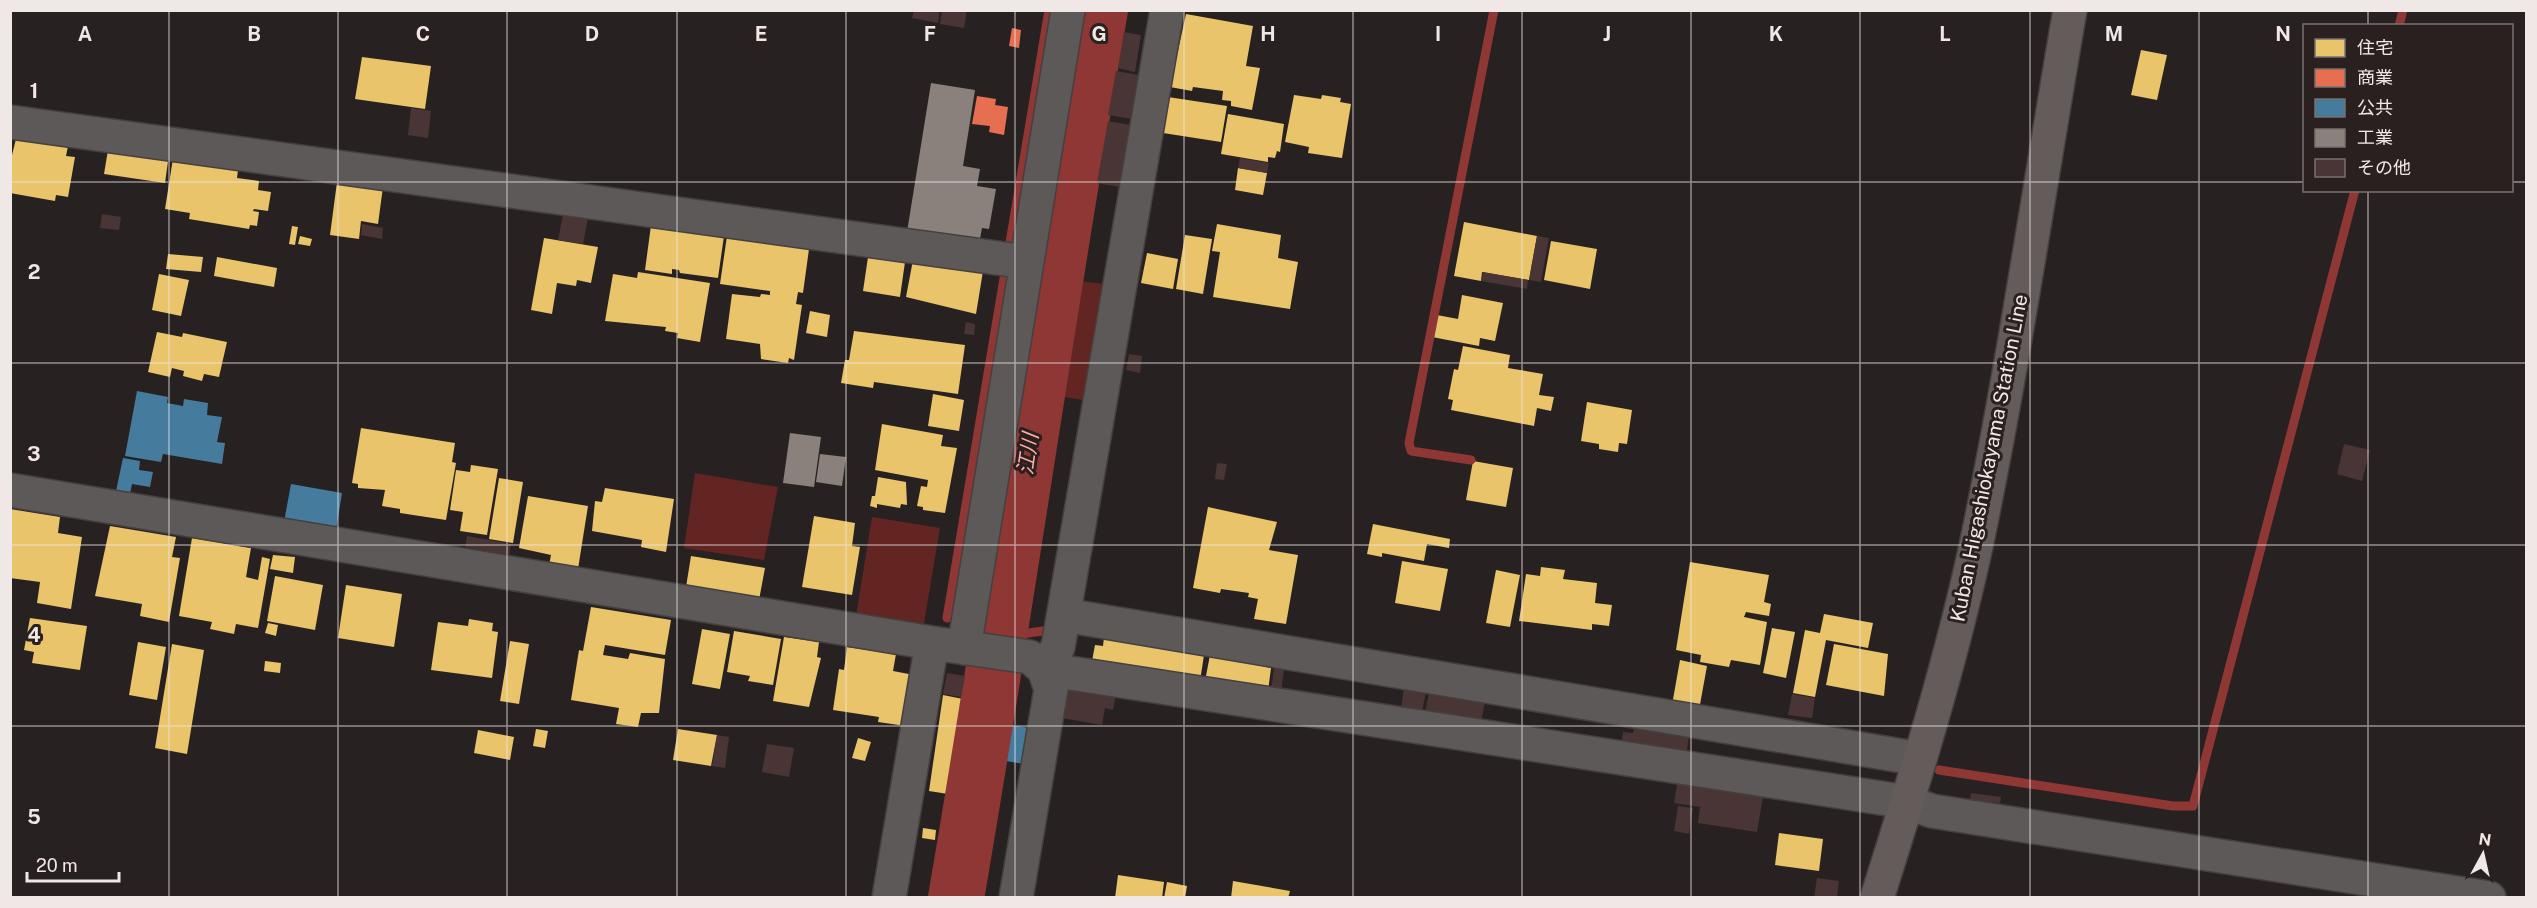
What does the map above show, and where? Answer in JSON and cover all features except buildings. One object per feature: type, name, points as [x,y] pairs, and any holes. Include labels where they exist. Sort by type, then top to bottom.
[{"type":"main road","name":"Kuban Higashiokayama Station Line","points":[[1877,897],[1953,642],[1976,546],[2003,405],[2070,10]]},
{"type":"street","points":[[971,649],[1014,260],[1068,10]]},
{"type":"street","points":[[1037,663],[1058,647],[1167,10]]},
{"type":"street","points":[[10,122],[1014,260]]},
{"type":"street","points":[[10,490],[971,649],[1037,663],[1907,802],[1932,811],[2489,897]]},
{"type":"street","points":[[1062,625],[1920,759]]},
{"type":"street","points":[[889,897],[932,644]]},
{"type":"street","points":[[1016,897],[1051,689],[1037,663]]},
{"type":"shaded area","points":[[1078,281],[1104,284],[1083,400],[1058,396]]},
{"type":"shaded area","points":[[695,473],[778,487],[764,560],[684,548]]},
{"type":"shaded area","points":[[872,517],[940,528],[923,629],[856,616]]},
{"type":"waterway","points":[[947,618],[1049,10]]},
{"type":"waterway","name":"江川","points":[[956,898],[1100,10]]},
{"type":"waterway","points":[[1471,460],[1411,451],[1409,443],[1494,10]]},
{"type":"waterway","points":[[2400,24],[2403,10]]},
{"type":"waterway","points":[[1939,770],[2173,806],[2193,806],[2354,192]]},
{"type":"waterway","points":[[1000,637],[1050,630],[1051,625]]}]
